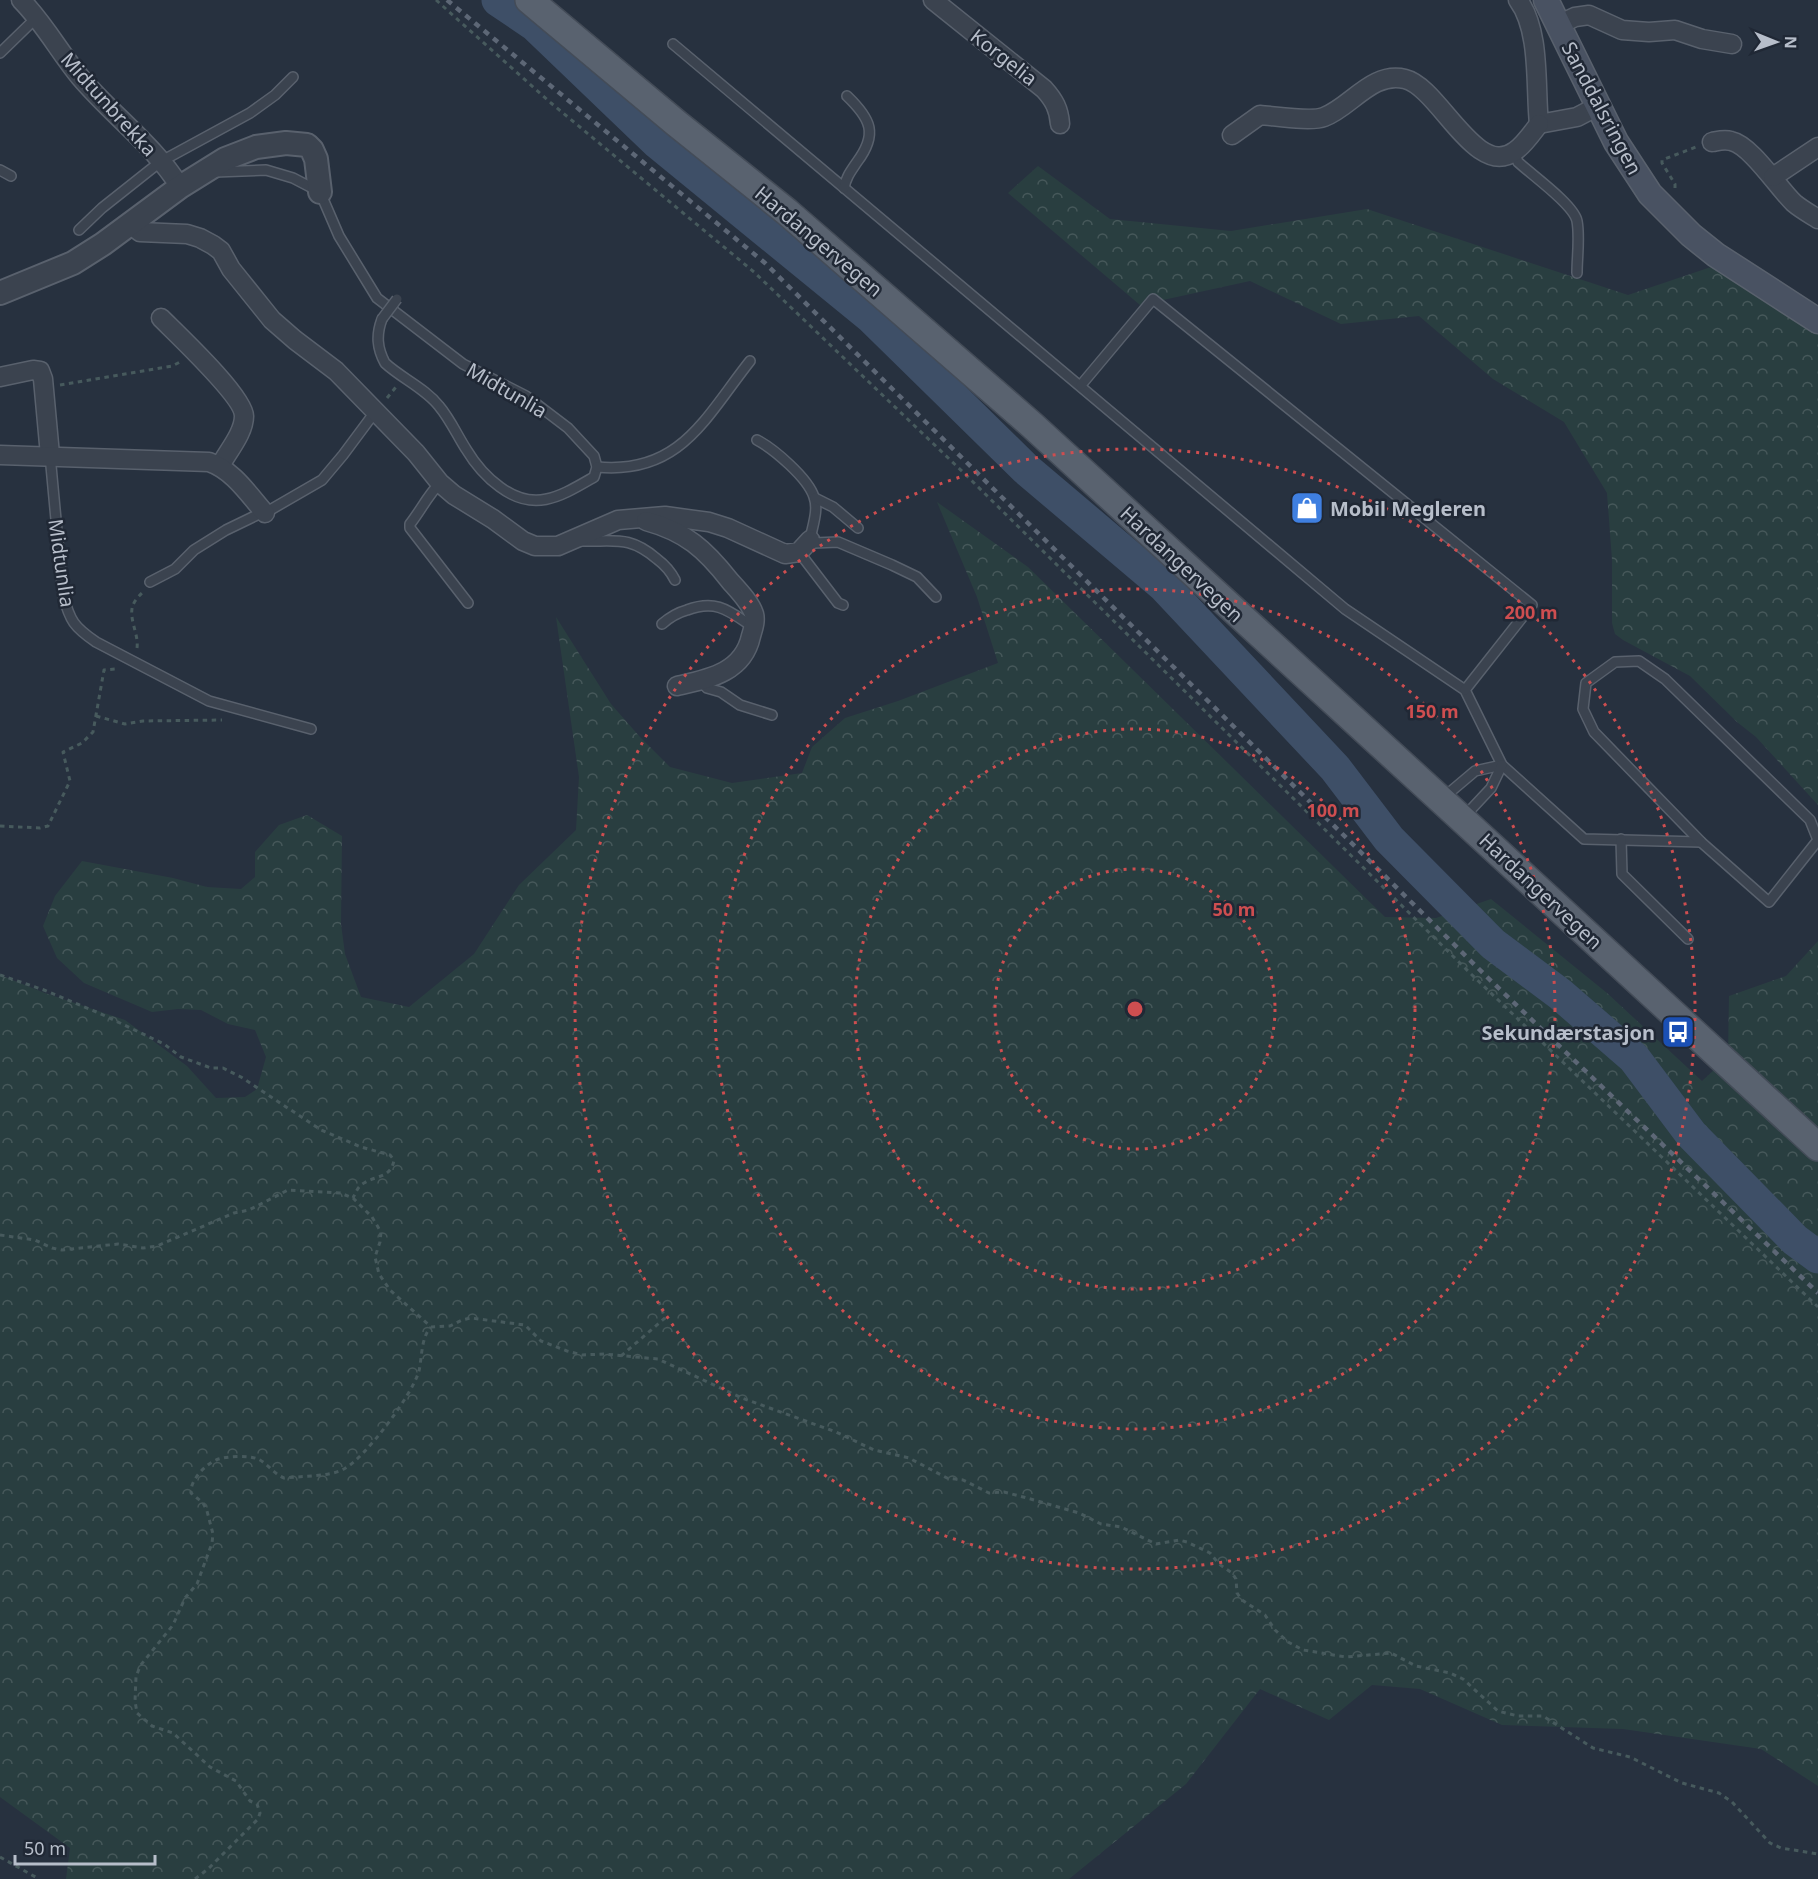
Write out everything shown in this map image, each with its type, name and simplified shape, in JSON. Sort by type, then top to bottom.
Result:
[{"type":"main road","name":"Hardangervegen","points":[[529,0],[858,272],[1033,426],[1818,1147]]},
{"type":"main road","name":"Sanddalsringen","points":[[1546,0],[1616,142],[1650,194],[1671,216],[1716,255],[1818,321]]},
{"type":"street","name":"Midtunbrekka","points":[[21,0],[80,77],[108,108],[151,148],[180,187]]},
{"type":"street","name":"Korgelia","points":[[933,0],[1044,89],[1054,100],[1059,111],[1060,124]]},
{"type":"street","points":[[1518,0],[1530,30],[1537,63],[1536,94],[1539,124]]},
{"type":"street","name":"Sanddalsringen","points":[[1558,25],[1575,17],[1589,15],[1622,30],[1649,32],[1675,30],[1702,39],[1732,44]]},
{"type":"street","points":[[1232,135],[1260,115],[1323,117],[1376,82],[1392,77],[1406,79],[1419,85],[1468,141],[1488,155],[1501,157],[1514,152],[1539,124],[1577,117],[1598,106]]},
{"type":"street","points":[[1712,142],[1733,141],[1773,177],[1795,204],[1818,219]]},
{"type":"street","name":"Midtunlia","points":[[0,294],[73,262],[103,244],[180,187],[235,154],[256,147],[302,143],[312,150],[316,159],[320,192]]},
{"type":"street","points":[[1773,177],[1818,147]]},
{"type":"street","points":[[130,224],[140,232],[187,234],[200,238],[221,251],[231,269],[272,320],[336,371],[416,453],[440,483],[454,495],[494,519],[523,541],[545,548],[558,546],[618,520],[665,516],[709,522],[753,538],[785,554],[804,546]]},
{"type":"street","points":[[161,318],[221,380],[243,407],[242,427],[220,466]]},
{"type":"street","points":[[0,377],[36,369],[44,379],[44,387]]},
{"type":"street","name":"Midtunlia","points":[[44,387],[50,455]]},
{"type":"street","points":[[0,455],[209,462],[220,466],[265,513]]},
{"type":"street","points":[[633,518],[654,523],[695,542],[710,556],[753,612],[755,620],[747,648],[735,666],[724,673],[677,686]]},
{"type":"lane","points":[[0,53],[36,18]]},
{"type":"lane","points":[[673,44],[1345,609],[1465,690],[1502,765],[1584,838],[1701,842],[1769,902],[1818,840],[1810,820],[1665,679],[1639,661],[1616,662],[1586,683],[1582,709],[1594,732],[1701,842]]},
{"type":"lane","name":"Midtunbrekka","points":[[79,230],[102,208],[160,162],[249,113],[275,95],[293,77]]},
{"type":"lane","points":[[844,188],[846,178],[864,152],[870,138],[868,122],[847,96]]},
{"type":"lane","points":[[1514,152],[1518,162],[1567,205],[1575,215],[1578,228],[1577,273]]},
{"type":"lane","points":[[0,170],[11,176]]},
{"type":"lane","name":"Midtunlia","points":[[204,173],[266,170],[293,178],[320,192],[339,236],[377,298],[463,364],[526,396],[568,428],[594,456],[597,467]]},
{"type":"lane","points":[[397,299],[382,319],[378,329],[377,341],[385,363],[439,406],[479,468],[490,479],[515,497],[532,501],[546,500],[564,494],[594,477],[597,467],[644,465],[679,448],[691,437],[750,361]]},
{"type":"lane","points":[[1080,385],[1153,299],[1532,606],[1465,690]]},
{"type":"lane","points":[[150,582],[176,569],[194,550],[226,530],[265,513],[322,480],[375,412]]},
{"type":"lane","points":[[757,440],[800,475],[815,498],[833,507],[858,528]]},
{"type":"lane","name":"Midtunlia","points":[[50,455],[63,596],[71,622],[96,642],[209,701],[311,729]]},
{"type":"lane","points":[[440,483],[430,492],[410,524],[410,528],[468,603]]},
{"type":"lane","points":[[804,546],[815,516],[815,498]]},
{"type":"lane","points":[[573,541],[623,542],[640,545],[669,569],[675,580]]},
{"type":"lane","points":[[804,546],[814,543],[838,542],[916,577],[936,597]]},
{"type":"lane","points":[[804,546],[838,603],[843,605]]},
{"type":"lane","points":[[662,624],[672,615],[701,605],[711,605],[725,609],[753,627]]},
{"type":"lane","points":[[700,681],[700,684],[721,692],[740,705],[772,715]]},
{"type":"lane","points":[[1440,800],[1474,771],[1502,765]]},
{"type":"lane","points":[[1462,819],[1491,788],[1502,765]]},
{"type":"lane","points":[[1621,839],[1622,874],[1688,939]]},
{"type":"path","points":[[436,0],[551,103],[754,272],[967,476],[1470,973],[1818,1307]]},
{"type":"path","points":[[1672,192],[1675,184],[1662,160],[1712,142]]},
{"type":"path","points":[[44,387],[172,366],[180,362],[192,350]]},
{"type":"path","points":[[375,412],[402,378]]},
{"type":"path","points":[[0,826],[40,828],[48,826],[70,781],[63,752],[82,743],[93,732],[96,716],[125,724],[168,720],[222,720],[229,707]]},
{"type":"path","points":[[0,975],[99,1013],[164,1044],[181,1057],[196,1064],[211,1068],[224,1068],[321,1130],[361,1148],[390,1155],[394,1160],[387,1175],[365,1182],[352,1198]]},
{"type":"path","points":[[0,1235],[35,1240],[62,1250],[117,1244],[143,1248],[157,1246],[234,1212],[249,1210],[288,1190],[340,1193],[352,1198],[372,1217],[381,1232],[375,1257],[379,1274],[390,1290],[431,1327],[450,1326],[471,1318],[525,1325],[542,1341],[567,1351],[665,1361],[742,1398],[836,1432],[874,1450],[909,1458],[947,1478],[963,1480],[989,1493],[1004,1492],[1049,1504],[1101,1524],[1121,1527],[1156,1544],[1179,1540],[1187,1542],[1209,1553],[1232,1573],[1236,1579],[1237,1593],[1242,1600],[1264,1615],[1288,1642],[1303,1650],[1346,1658],[1391,1653],[1416,1666],[1450,1673],[1463,1680],[1498,1711],[1518,1716],[1544,1716],[1593,1748],[1630,1757],[1682,1783],[1719,1793],[1732,1802],[1770,1843],[1781,1848],[1818,1854]]},
{"type":"path","points":[[619,1357],[665,1318],[659,1302]]},
{"type":"path","points":[[195,1879],[258,1819],[260,1813],[257,1804],[250,1801],[236,1781],[210,1767],[173,1733],[144,1721],[137,1713],[136,1677],[140,1666],[173,1625],[185,1598],[201,1575],[212,1543],[213,1534],[207,1511],[203,1503],[191,1493],[193,1482],[214,1461],[223,1458],[250,1457],[259,1460],[277,1476],[284,1478],[332,1473],[343,1469],[369,1446],[405,1399],[419,1371],[424,1343],[431,1327]]},
{"type":"path","points":[[0,1857],[39,1879]]},
{"type":"green space","points":[[1038,166],[1110,219],[1231,231],[1367,209],[1628,295],[1714,266],[1818,325],[1818,805],[1756,737],[1737,722],[1690,676],[1615,634],[1612,623],[1612,560],[1607,493],[1564,422],[1493,379],[1419,316],[1341,324],[1250,281],[1140,305],[1008,193]]},
{"type":"green space","points":[[937,502],[1028,567],[1385,917],[1436,918],[1491,899],[1607,993],[1702,1081],[1728,1057],[1729,996],[1786,976],[1818,941],[1818,1786],[1761,1749],[1623,1729],[1502,1725],[1420,1689],[1372,1685],[1329,1720],[1260,1689],[1186,1784],[1069,1879],[66,1879],[70,1848],[0,1797],[0,975],[125,1020],[187,1066],[216,1098],[245,1097],[257,1089],[266,1057],[255,1030],[228,1024],[201,1010],[178,1009],[152,1012],[84,983],[57,958],[43,926],[55,896],[82,861],[173,878],[207,887],[241,889],[255,877],[255,852],[279,825],[307,815],[342,836],[341,924],[345,954],[361,997],[409,1007],[474,954],[519,885],[576,830],[579,777],[556,617],[611,704],[670,767],[732,783],[802,773],[812,747],[845,718],[898,701],[998,663],[977,597]]},
{"type":"waterway","points":[[498,0],[535,25],[658,143],[871,317],[1026,469],[1164,586],[1335,768],[1389,839],[1493,944],[1560,994],[1634,1058],[1691,1134],[1795,1240],[1818,1257]]},
{"type":"railway","points":[[447,0],[765,263],[1487,977],[1818,1293]]},
{"type":"place","name":"Mobil Megleren","points":[[1307,508]]},
{"type":"place","name":"Sekundærstasjon","points":[[1678,1032]]}]
